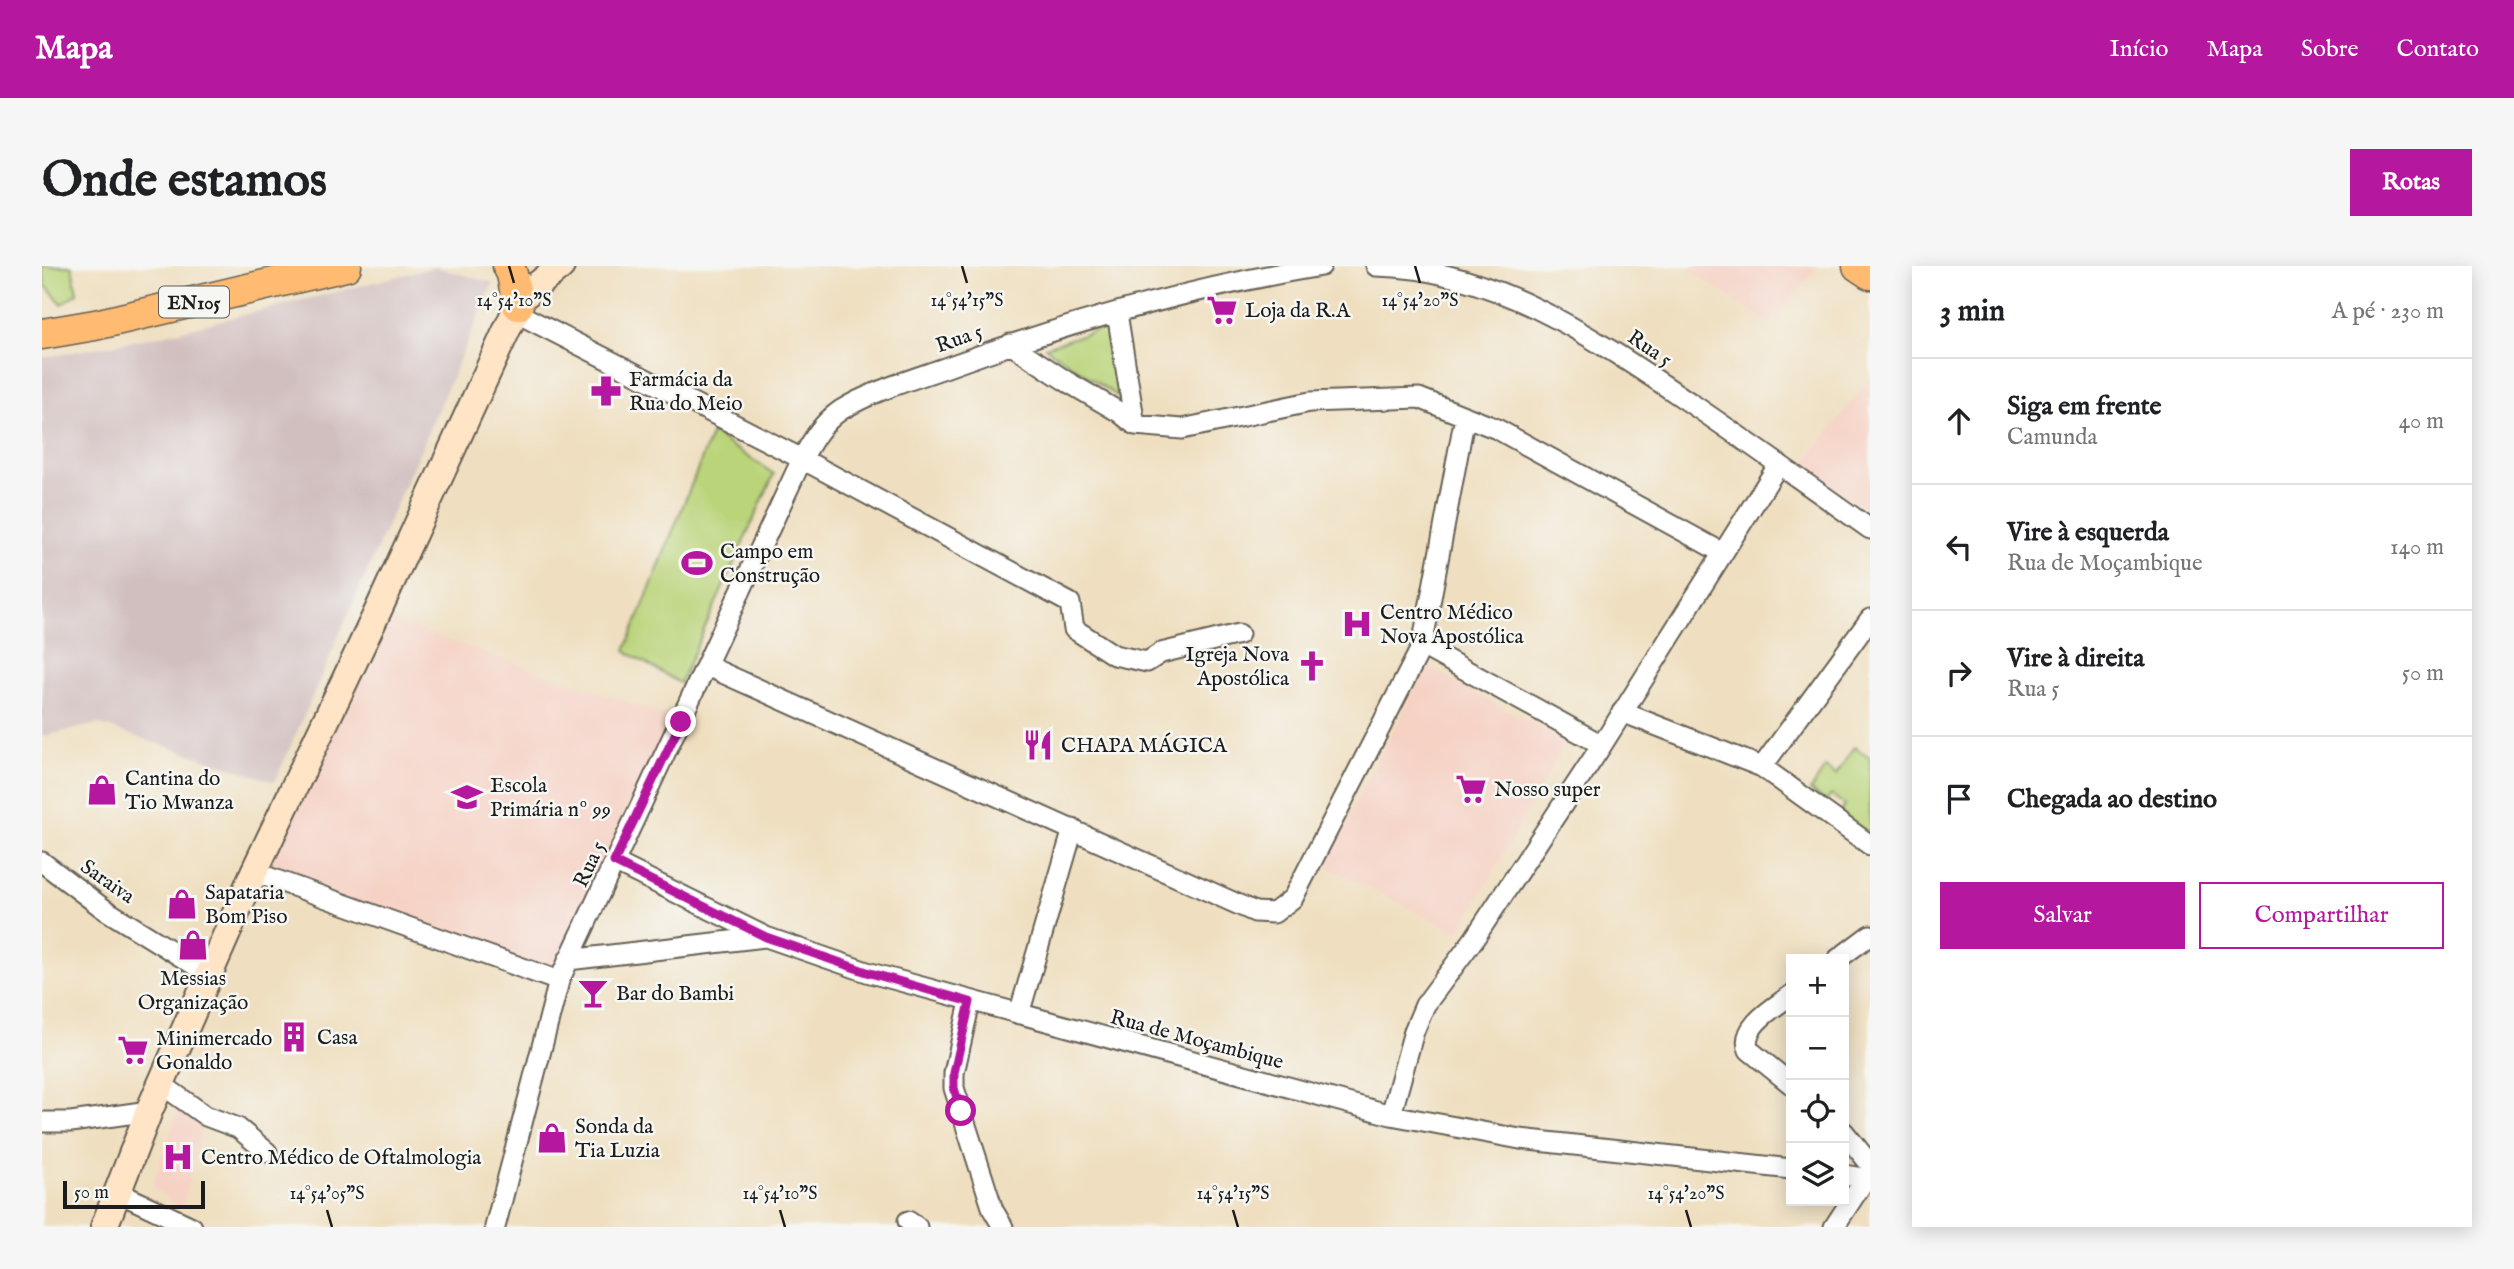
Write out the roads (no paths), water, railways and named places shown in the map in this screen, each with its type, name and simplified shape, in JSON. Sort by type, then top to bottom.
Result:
[{"type":"main road","name":"EN105","points":[[42,334],[346,266]]},
{"type":"main road","points":[[509,266],[518,305]]},
{"type":"main road","points":[[104,1227],[160,1084],[254,872],[376,615],[518,305],[524,266]]},
{"type":"main road","points":[[518,305],[561,266]]},
{"type":"main road","points":[[1858,266],[1870,274]]},
{"type":"street","name":"Rua 5","points":[[495,1227],[559,981],[802,459],[819,428],[840,411],[889,388],[1010,344],[1261,271],[1321,266]]},
{"type":"street","name":"Rua 5","points":[[1376,266],[1392,266],[1465,280],[1519,299],[1606,345],[1870,529]]},
{"type":"street","points":[[518,305],[1070,603],[1074,629],[1114,655],[1147,662],[1161,653],[1239,634]]},
{"type":"street","points":[[1117,313],[1135,425]]},
{"type":"street","points":[[1010,344],[1119,412],[1135,425],[1182,429],[1311,402],[1419,398],[1497,429],[1723,553]]},
{"type":"street","points":[[707,666],[1255,912],[1275,913],[1293,898],[1422,646],[1465,416]]},
{"type":"street","points":[[1391,1115],[1414,1031],[1425,1004],[1474,939],[1602,745],[1779,464]]},
{"type":"street","points":[[1762,767],[1870,619]]},
{"type":"street","points":[[1422,646],[1602,745]]},
{"type":"street","points":[[1622,712],[1762,767],[1870,845]]},
{"type":"street","points":[[1019,1014],[1073,829]]},
{"type":"street","name":"Rua de Moçambique","points":[[614,862],[766,937],[867,972],[1391,1115],[1520,1139],[1786,1168]]},
{"type":"street","points":[[45,865],[104,909],[209,974]]},
{"type":"street","points":[[254,872],[559,981]]},
{"type":"street","points":[[1845,954],[1870,935]]},
{"type":"street","points":[[568,960],[766,937]]},
{"type":"street","points":[[1786,999],[1760,1018],[1748,1035],[1746,1043],[1749,1050],[1786,1080]]},
{"type":"street","points":[[970,1002],[954,1073],[954,1088],[993,1210],[1003,1227]]},
{"type":"street","points":[[160,1084],[206,1116],[237,1128],[267,1152]]},
{"type":"street","points":[[42,1122],[71,1122],[149,1111]]},
{"type":"street","points":[[1849,1140],[1869,1174]]},
{"type":"street","points":[[1849,1175],[1869,1174]]},
{"type":"street","points":[[1834,1227],[1869,1174]]},
{"type":"street","points":[[117,1192],[192,1227]]},
{"type":"place","name":"Loja da R.A","points":[[1222,310]]},
{"type":"place","name":"Farmácia da Rua do Meio","points":[[606,391]]},
{"type":"place","name":"Campo em Construção","points":[[697,563]]},
{"type":"place","name":"Centro Médico Nova Apostólica","points":[[1357,624]]},
{"type":"place","name":"Igreja Nova Apostólica","points":[[1312,666]]},
{"type":"place","name":"CHAPA MÁGICA","points":[[1038,745]]},
{"type":"place","name":"Nosso super","points":[[1471,789]]},
{"type":"place","name":"Cantina do Tio Mwanza","points":[[102,790]]},
{"type":"place","name":"Escola Primária nº 99","points":[[467,797]]},
{"type":"place","name":"Sapataria Bom Piso","points":[[182,904]]},
{"type":"place","name":"Messias Organização","points":[[193,945]]},
{"type":"place","name":"Bar do Bambi","points":[[593,993]]},
{"type":"place","name":"Casa","points":[[294,1037]]},
{"type":"place","name":"Minimercado Gonaldo","points":[[133,1050]]},
{"type":"place","name":"Sonda da Tia Luzia","points":[[552,1138]]},
{"type":"place","name":"Centro Médico de Oftalmologia","points":[[178,1157]]}]
